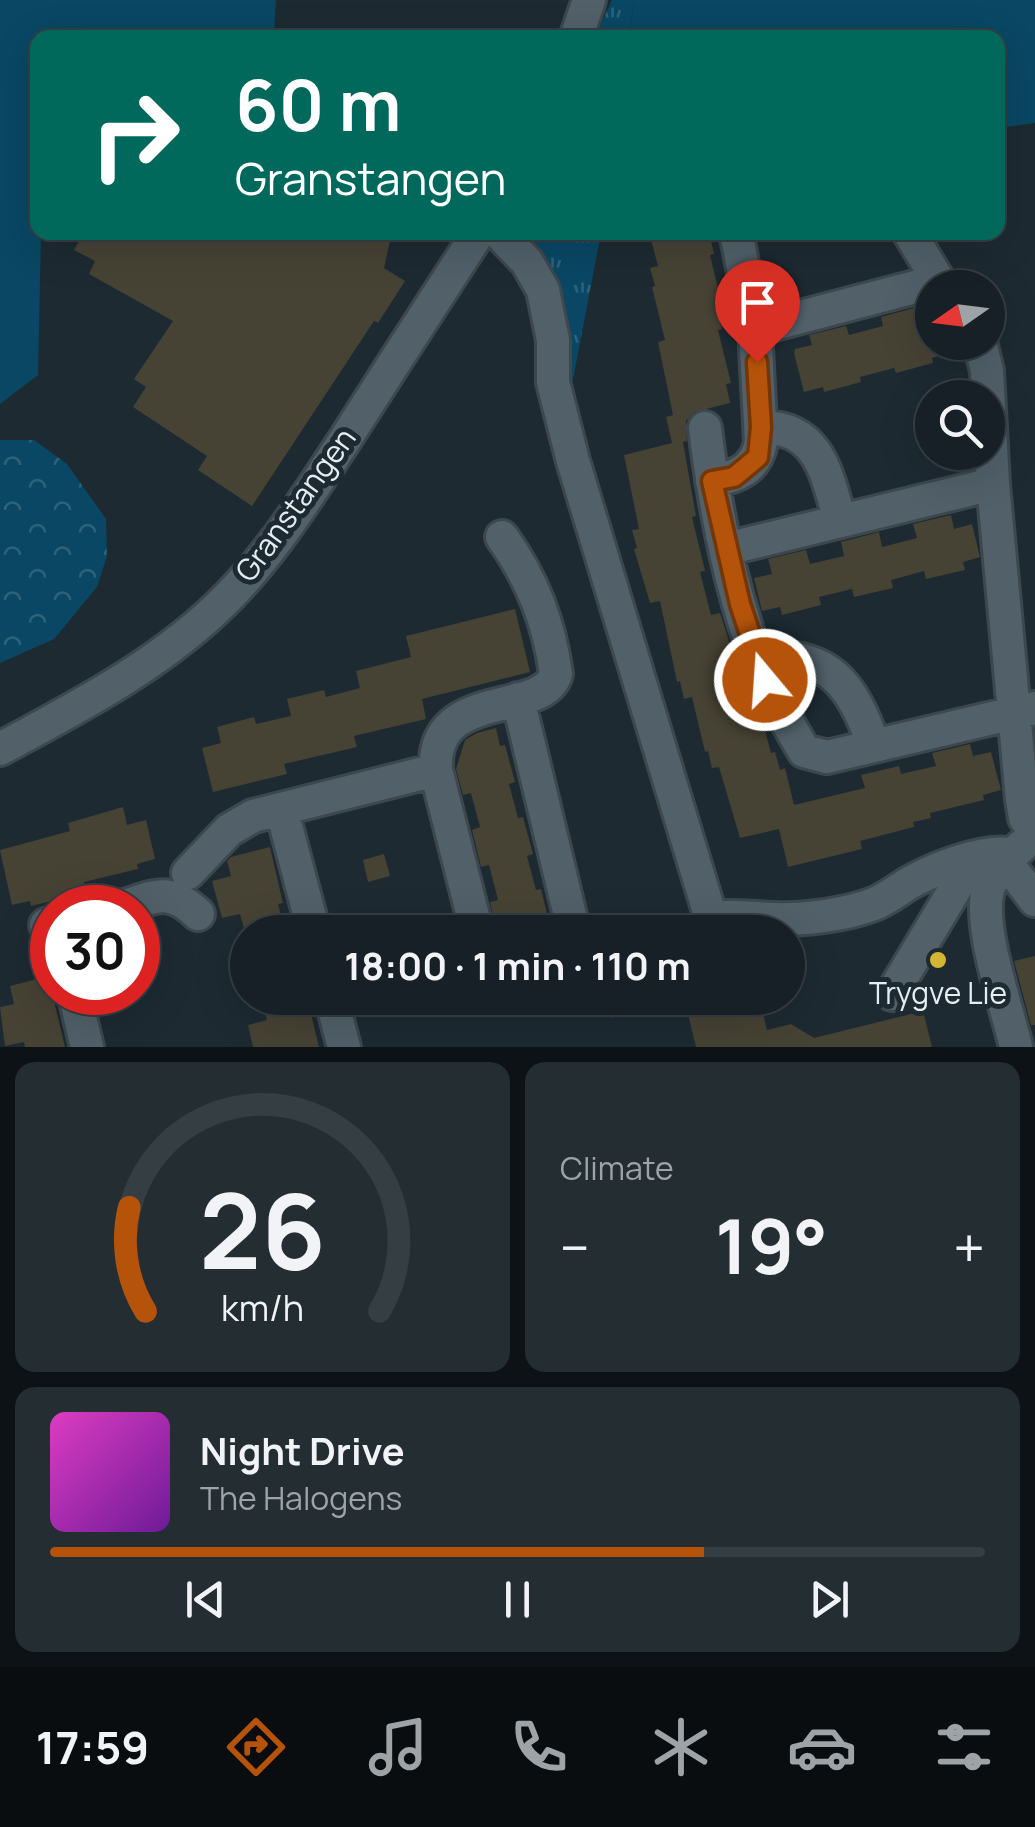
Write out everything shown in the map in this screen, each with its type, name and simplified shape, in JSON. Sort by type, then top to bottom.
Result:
[{"type":"street","points":[[579,30],[590,0]]},
{"type":"street","name":"Granstangen","points":[[0,749],[118,682],[176,643],[220,606],[258,565],[309,494],[474,240]]},
{"type":"street","points":[[506,240],[527,262],[543,290],[550,318],[554,382],[573,461],[711,918],[740,915],[774,919],[842,912],[874,904],[915,880],[1015,849]]},
{"type":"street","points":[[712,481],[734,477],[758,457],[761,427],[754,329],[737,240]]},
{"type":"street","points":[[914,240],[932,270]]},
{"type":"street","points":[[754,329],[915,290]]},
{"type":"street","points":[[984,360],[993,484],[1024,710],[1025,818],[1015,849],[987,892],[988,929],[1016,1047]]},
{"type":"street","points":[[761,427],[778,427],[811,446],[827,475],[840,521]]},
{"type":"street","points":[[705,428],[726,549],[758,658],[765,680],[804,750],[827,757],[1024,710]]},
{"type":"street","points":[[726,549],[993,484]]},
{"type":"street","points":[[473,915],[436,770],[435,752],[442,738],[472,711],[542,692],[553,684],[556,674],[541,606],[520,562],[502,536]]},
{"type":"street","points":[[758,658],[795,656],[816,662],[833,674],[857,703],[874,746]]},
{"type":"street","points":[[518,699],[570,915]]},
{"type":"street","points":[[188,873],[230,830],[253,816],[436,770]]},
{"type":"street","points":[[282,810],[310,915]]},
{"type":"street","points":[[1015,849],[1016,875],[1035,900]]},
{"type":"street","points":[[892,994],[967,870],[1015,849]]},
{"type":"street","points":[[160,895],[182,899],[198,914]]},
{"type":"street","points":[[77,1015],[87,1047]]},
{"type":"street","points":[[336,1015],[344,1047]]},
{"type":"green space","points":[[0,0],[276,0],[274,30],[30,30],[30,240],[41,240],[38,375],[0,404]]},
{"type":"green space","points":[[612,0],[634,0],[630,30],[598,30]]},
{"type":"green space","points":[[634,0],[1035,0],[1035,123],[1005,127],[1005,30],[630,30]]},
{"type":"green space","points":[[528,240],[600,240],[571,390]]},
{"type":"green space","points":[[0,440],[34,440],[67,464],[106,519],[107,556],[97,587],[54,639],[0,663]]},
{"type":"building","points":[[80,240],[390,240],[384,268],[405,281],[378,323],[374,321],[252,506],[198,470],[207,456],[133,407],[146,387],[134,379],[173,321],[89,274],[95,261],[74,250]]},
{"type":"building","points":[[651,240],[711,240],[714,254],[710,255],[723,309],[717,310],[722,329],[718,330],[731,383],[726,384],[730,403],[694,412],[686,421],[687,441],[683,442],[696,516],[692,517],[705,571],[700,572],[711,615],[720,613],[743,684],[762,719],[771,753],[775,752],[780,770],[785,768],[794,805],[865,788],[861,775],[899,766],[901,774],[936,766],[932,753],[970,744],[973,756],[991,752],[1001,790],[983,795],[984,800],[930,813],[931,818],[913,822],[914,827],[860,841],[862,849],[788,867],[779,829],[740,838],[719,767],[712,768],[708,751],[705,752],[692,697],[684,699],[680,681],[677,682],[660,601],[650,603],[634,549],[637,548],[632,530],[639,529],[624,455],[672,443],[666,417],[673,415],[658,342],[665,340],[650,268],[658,266]]},
{"type":"building","points":[[915,308],[915,360],[933,363],[860,377],[861,382],[824,392],[823,387],[804,392],[794,353],[795,349],[812,345],[809,335],[846,326],[849,335],[883,326],[881,317]]},
{"type":"building","points":[[951,515],[954,529],[972,524],[980,557],[963,562],[965,570],[926,579],[924,571],[891,580],[893,588],[854,597],[852,589],[819,597],[821,605],[782,615],[780,607],[762,611],[754,578],[772,574],[768,559],[806,550],[810,564],[844,556],[841,542],[879,532],[882,547],[917,538],[913,524]]},
{"type":"building","points":[[515,609],[530,672],[422,699],[426,719],[354,736],[357,747],[284,764],[287,774],[213,792],[202,748],[221,743],[217,727],[254,717],[256,724],[291,716],[287,699],[324,690],[326,697],[360,688],[356,671],[411,657],[406,636]]},
{"type":"building","points":[[496,728],[500,746],[505,745],[515,782],[509,784],[518,818],[523,817],[533,854],[527,856],[547,915],[493,915],[490,902],[498,900],[489,865],[481,867],[472,830],[480,827],[471,793],[463,795],[456,769],[465,740]]},
{"type":"building","points":[[123,807],[127,825],[146,820],[155,859],[137,864],[138,869],[84,882],[85,885],[30,885],[30,901],[12,905],[0,850],[70,831],[68,823]]},
{"type":"building","points":[[270,847],[283,903],[278,904],[281,915],[240,914],[222,918],[212,881],[231,876],[227,861]]},
{"type":"building","points":[[384,854],[390,876],[368,882],[363,860]]},
{"type":"building","points":[[1035,956],[1035,1025],[1031,1025],[1014,961]]},
{"type":"building","points":[[30,981],[30,1015],[57,1015],[65,1047],[25,1047],[24,1042],[5,1046],[0,1007],[14,1004],[10,986]]},
{"type":"building","points":[[923,1011],[932,1047],[696,1047],[688,1015],[763,1015],[767,1030],[791,1024],[814,1038]]},
{"type":"building","points":[[266,1015],[311,1015],[319,1047],[253,1047],[248,1025],[267,1020]]},
{"type":"place","name":"Trygve Lie","points":[[938,960]]},
{"type":"route","points":[[757,362],[762,442],[758,457],[734,477],[712,481],[740,604],[765,680]]}]
